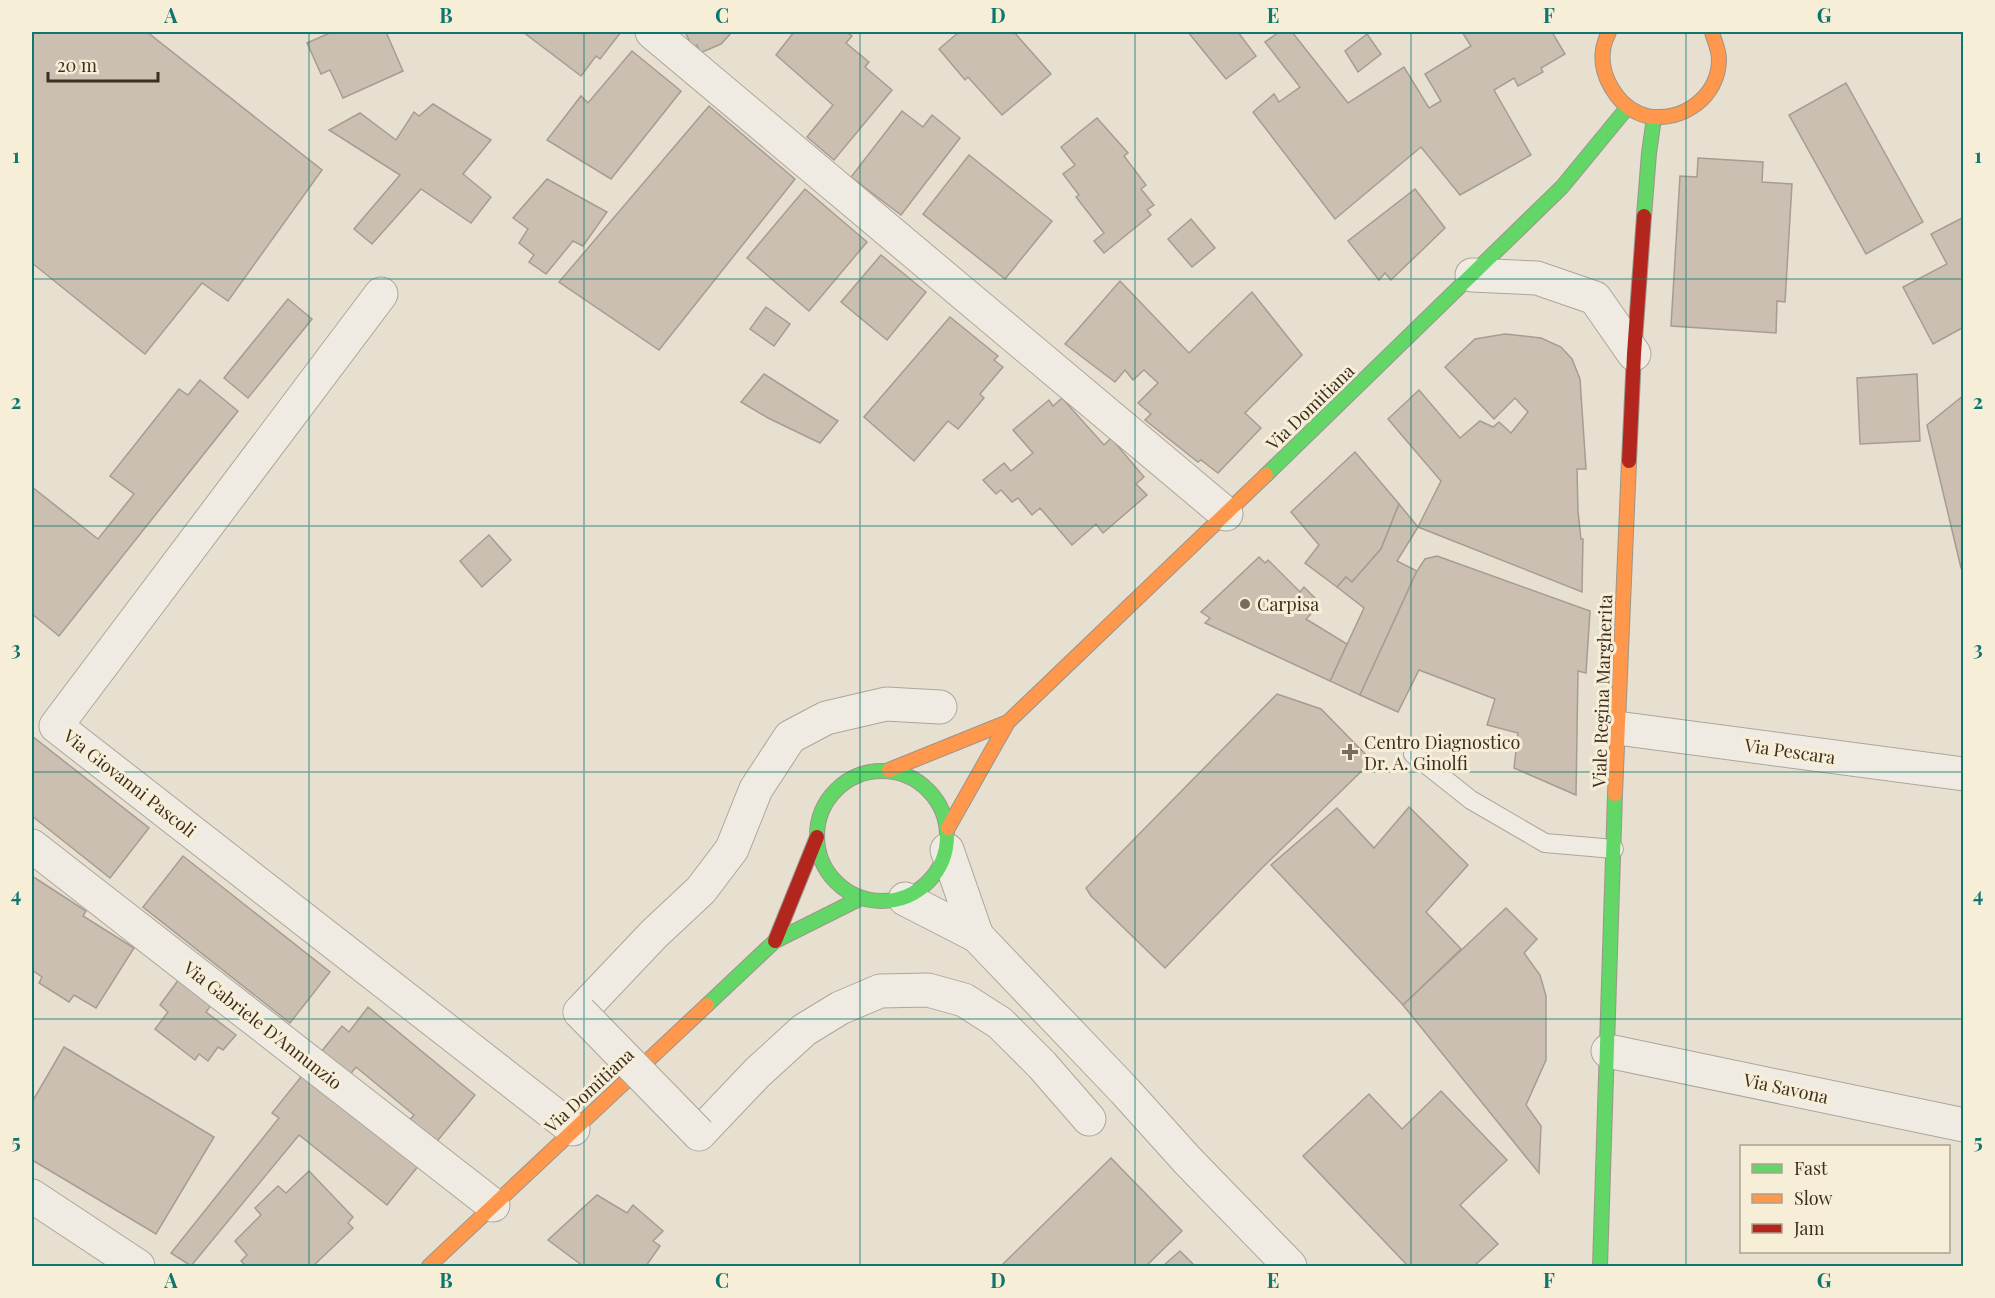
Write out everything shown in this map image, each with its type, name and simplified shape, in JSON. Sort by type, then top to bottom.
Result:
[{"type":"main road","points":[[1609,32],[1601,58],[1604,78],[1613,94],[1627,108],[1654,118],[1671,117],[1687,112],[1701,102],[1712,89],[1718,73],[1719,57],[1712,32]]},
{"type":"main road","name":"Via Domitiana","points":[[947,839],[1008,722],[1226,514],[1562,187],[1627,108]]},
{"type":"main road","name":"Viale Regina Margherita","points":[[1600,1266],[1617,728],[1634,354],[1649,153],[1654,118]]},
{"type":"main road","name":"Via Domitiana","points":[[889,770],[1008,722]]},
{"type":"main road","points":[[889,770],[910,776],[928,788],[941,806],[947,839],[939,871],[924,888],[905,898],[882,902],[861,898],[843,889],[829,875],[820,856],[817,837],[820,815],[830,795],[846,781],[867,772],[889,770]]},
{"type":"main road","name":"Via Domitiana","points":[[776,941],[817,837]]},
{"type":"main road","name":"Via Domitiana","points":[[429,1266],[776,941],[861,898]]},
{"type":"street","points":[[652,32],[1226,514]]},
{"type":"street","points":[[1472,275],[1537,278],[1595,298],[1634,354]]},
{"type":"street","name":"Via Giovanni Pascoli","points":[[381,294],[56,726],[573,1129]]},
{"type":"street","points":[[940,707],[886,704],[826,718],[790,737],[756,789],[732,849],[701,890],[580,1012],[699,1134],[757,1073],[804,1030],[840,1008],[880,991],[928,990],[964,1000],[999,1023],[1042,1065],[1089,1119]]},
{"type":"street","name":"Via Pescara","points":[[1617,728],[1964,774]]},
{"type":"street","points":[[947,839],[977,936]]},
{"type":"street","name":"Via Gabriele D'Annunzio","points":[[32,846],[493,1205]]},
{"type":"street","points":[[905,898],[977,936],[1290,1266]]},
{"type":"street","name":"Via Savona","points":[[1608,1051],[1964,1125]]},
{"type":"street","points":[[32,1196],[138,1266]]},
{"type":"lane","points":[[1413,754],[1471,800],[1545,843],[1614,849]]},
{"type":"building","points":[[32,32],[147,32],[322,170],[228,301],[202,283],[145,354],[32,263]]},
{"type":"building","points":[[332,32],[386,32],[403,71],[343,98],[330,70],[321,74],[307,43]]},
{"type":"building","points":[[523,32],[621,32],[600,59],[596,56],[581,76]]},
{"type":"building","points":[[685,32],[732,32],[721,44],[700,53],[697,45],[693,48]]},
{"type":"building","points":[[794,32],[846,32],[852,36],[846,43],[869,62],[865,67],[892,90],[834,160],[807,137],[833,105],[776,55]]},
{"type":"building","points":[[959,32],[1014,32],[1051,74],[1002,115],[968,77],[965,80],[939,49]]},
{"type":"building","points":[[1188,32],[1238,32],[1256,56],[1226,79]]},
{"type":"building","points":[[1279,32],[1292,32],[1348,103],[1404,67],[1429,108],[1441,101],[1425,74],[1471,46],[1462,32],[1552,32],[1565,54],[1541,68],[1543,72],[1518,86],[1514,78],[1494,90],[1531,155],[1460,195],[1421,147],[1335,219],[1253,112],[1274,94],[1279,102],[1300,87],[1265,42]]},
{"type":"building","points":[[1367,34],[1381,54],[1358,72],[1345,51]]},
{"type":"building","points":[[632,51],[681,91],[611,179],[547,140],[581,96],[588,103]]},
{"type":"building","points":[[1846,83],[1923,222],[1866,254],[1789,115]]},
{"type":"building","points":[[433,104],[491,140],[463,174],[491,197],[471,223],[421,189],[372,244],[354,229],[400,175],[329,130],[360,113],[396,140],[414,112],[419,116]]},
{"type":"building","points":[[709,106],[795,179],[659,350],[559,282]]},
{"type":"building","points":[[902,111],[923,127],[932,115],[960,138],[901,215],[851,177]]},
{"type":"building","points":[[1097,118],[1128,153],[1124,156],[1146,185],[1141,189],[1154,205],[1147,210],[1151,215],[1104,253],[1094,241],[1104,233],[1076,197],[1079,195],[1063,174],[1075,165],[1061,147]]},
{"type":"building","points":[[969,155],[1052,221],[1005,279],[923,214]]},
{"type":"building","points":[[1698,158],[1763,162],[1762,182],[1792,184],[1785,302],[1777,301],[1776,333],[1671,326],[1680,176],[1697,177]]},
{"type":"building","points":[[547,179],[607,212],[583,246],[573,241],[546,274],[529,262],[534,255],[519,243],[528,229],[513,218]]},
{"type":"building","points":[[805,189],[867,242],[809,311],[747,258]]},
{"type":"building","points":[[1415,189],[1445,228],[1391,280],[1385,273],[1379,280],[1348,241]]},
{"type":"building","points":[[1964,217],[1964,327],[1933,344],[1903,287],[1947,264],[1931,234]]},
{"type":"building","points":[[1191,219],[1215,248],[1192,267],[1168,239]]},
{"type":"building","points":[[881,255],[926,292],[887,340],[841,302]]},
{"type":"building","points":[[1120,281],[1189,353],[1252,292],[1302,355],[1245,413],[1261,428],[1218,473],[1201,460],[1198,462],[1145,420],[1151,414],[1138,403],[1158,383],[1144,370],[1133,380],[1125,370],[1115,382],[1065,344]]},
{"type":"building","points":[[288,299],[312,319],[248,398],[224,378]]},
{"type":"building","points":[[766,307],[790,324],[774,346],[750,329]]},
{"type":"building","points":[[950,317],[998,356],[994,360],[1003,367],[980,394],[984,398],[958,429],[948,421],[914,461],[864,417]]},
{"type":"building","points":[[1505,334],[1541,338],[1561,347],[1572,359],[1580,379],[1586,469],[1577,469],[1578,511],[1581,539],[1583,539],[1582,592],[1418,527],[1441,481],[1388,419],[1419,390],[1460,438],[1480,421],[1493,427],[1499,422],[1511,433],[1528,412],[1515,398],[1494,419],[1445,367],[1475,339]]},
{"type":"building","points":[[764,374],[838,421],[820,443],[741,402]]},
{"type":"building","points":[[1917,374],[1920,441],[1860,444],[1857,378]]},
{"type":"building","points":[[200,380],[238,411],[59,636],[32,614],[32,487],[98,539],[134,494],[110,476],[179,389],[188,395]]},
{"type":"building","points":[[1964,395],[1964,568],[1961,568],[1927,425]]},
{"type":"building","points":[[1062,398],[1104,445],[1111,438],[1144,477],[1136,484],[1147,495],[1103,533],[1096,524],[1072,545],[1040,508],[1032,515],[1018,498],[1012,502],[1001,490],[996,494],[983,480],[1004,463],[1011,471],[1033,453],[1013,430],[1049,400],[1053,406]]},
{"type":"building","points":[[1355,452],[1399,504],[1381,549],[1352,582],[1346,577],[1337,587],[1305,563],[1319,545],[1291,512]]},
{"type":"building","points":[[1399,504],[1418,527],[1397,561],[1417,571],[1360,695],[1330,681],[1364,608],[1337,587],[1346,577],[1352,582],[1381,549]]},
{"type":"building","points":[[489,535],[511,560],[482,587],[460,561]]},
{"type":"building","points":[[1437,556],[1590,611],[1586,673],[1578,671],[1576,795],[1514,768],[1518,733],[1487,725],[1495,699],[1419,670],[1398,712],[1360,695],[1417,571],[1425,559]]},
{"type":"building","points":[[1259,557],[1265,563],[1268,560],[1300,592],[1304,587],[1317,600],[1312,605],[1315,610],[1306,619],[1347,644],[1330,681],[1205,623],[1210,618],[1201,612]]},
{"type":"building","points":[[1277,694],[1321,709],[1372,761],[1262,868],[1165,968],[1091,896],[1086,888]]},
{"type":"building","points":[[32,736],[149,828],[110,878],[32,816]]},
{"type":"building","points":[[1409,807],[1468,865],[1426,912],[1461,949],[1403,1005],[1271,865],[1337,808],[1374,848]]},
{"type":"building","points":[[183,856],[330,972],[290,1023],[143,907]]},
{"type":"building","points":[[32,876],[86,911],[83,916],[134,948],[96,1008],[74,995],[69,1002],[39,983],[42,977],[32,970]]},
{"type":"building","points":[[1506,908],[1537,939],[1524,953],[1540,975],[1546,996],[1546,1060],[1526,1105],[1541,1126],[1539,1173],[1403,1005]]},
{"type":"building","points":[[179,979],[212,1004],[206,1012],[236,1035],[223,1050],[218,1047],[208,1061],[199,1054],[195,1060],[155,1029],[168,1012],[160,1005]]},
{"type":"building","points":[[368,1007],[475,1095],[434,1145],[407,1123],[414,1115],[356,1067],[349,1076],[321,1052],[342,1026],[349,1032]]},
{"type":"building","points":[[64,1047],[214,1137],[156,1234],[32,1160],[32,1102]]},
{"type":"building","points":[[305,1072],[419,1165],[387,1205],[299,1135],[191,1266],[171,1253],[279,1118],[272,1113]]},
{"type":"building","points":[[1441,1091],[1507,1160],[1460,1205],[1498,1244],[1474,1266],[1408,1266],[1303,1156],[1369,1094],[1402,1129]]},
{"type":"building","points":[[1111,1158],[1182,1231],[1146,1266],[1001,1266]]},
{"type":"building","points":[[309,1171],[353,1217],[348,1223],[353,1228],[313,1266],[246,1266],[241,1261],[247,1255],[235,1241],[261,1215],[255,1208],[278,1186],[286,1193]]},
{"type":"building","points":[[597,1195],[627,1213],[633,1205],[663,1231],[653,1241],[660,1246],[646,1266],[583,1266],[548,1240]]},
{"type":"building","points":[[1180,1251],[1195,1266],[1163,1266]]},
{"type":"traffic: fast","points":[[1266,475],[1562,187],[1627,108]]},
{"type":"traffic: fast","points":[[1644,216],[1654,118]]},
{"type":"traffic: fast","points":[[882,771],[907,776],[928,790],[942,811],[947,836],[942,861],[928,882],[907,896],[882,901],[857,896],[836,882],[822,861],[817,836],[822,811],[836,790],[857,776],[882,771]]},
{"type":"traffic: fast","points":[[1600,1266],[1615,794]]},
{"type":"traffic: fast","points":[[707,1005],[775,941],[861,898]]},
{"type":"traffic: slow","points":[[1609,32],[1602,57],[1605,73],[1612,88],[1617,96],[1634,111],[1647,116],[1660,117],[1686,111],[1706,95],[1713,84],[1719,59],[1712,32]]},
{"type":"traffic: slow","points":[[1615,794],[1629,461]]},
{"type":"traffic: slow","points":[[948,828],[1008,722],[1266,475]]},
{"type":"traffic: slow","points":[[889,770],[1008,722]]},
{"type":"traffic: slow","points":[[429,1266],[707,1005]]},
{"type":"traffic: jam","points":[[1629,461],[1644,216]]},
{"type":"traffic: jam","points":[[775,941],[817,837]]},
{"type":"place","name":"Carpisa","points":[[1245,604]]},
{"type":"place","name":"Centro Diagnostico Dr. A. Ginolfi","points":[[1350,752]]}]
